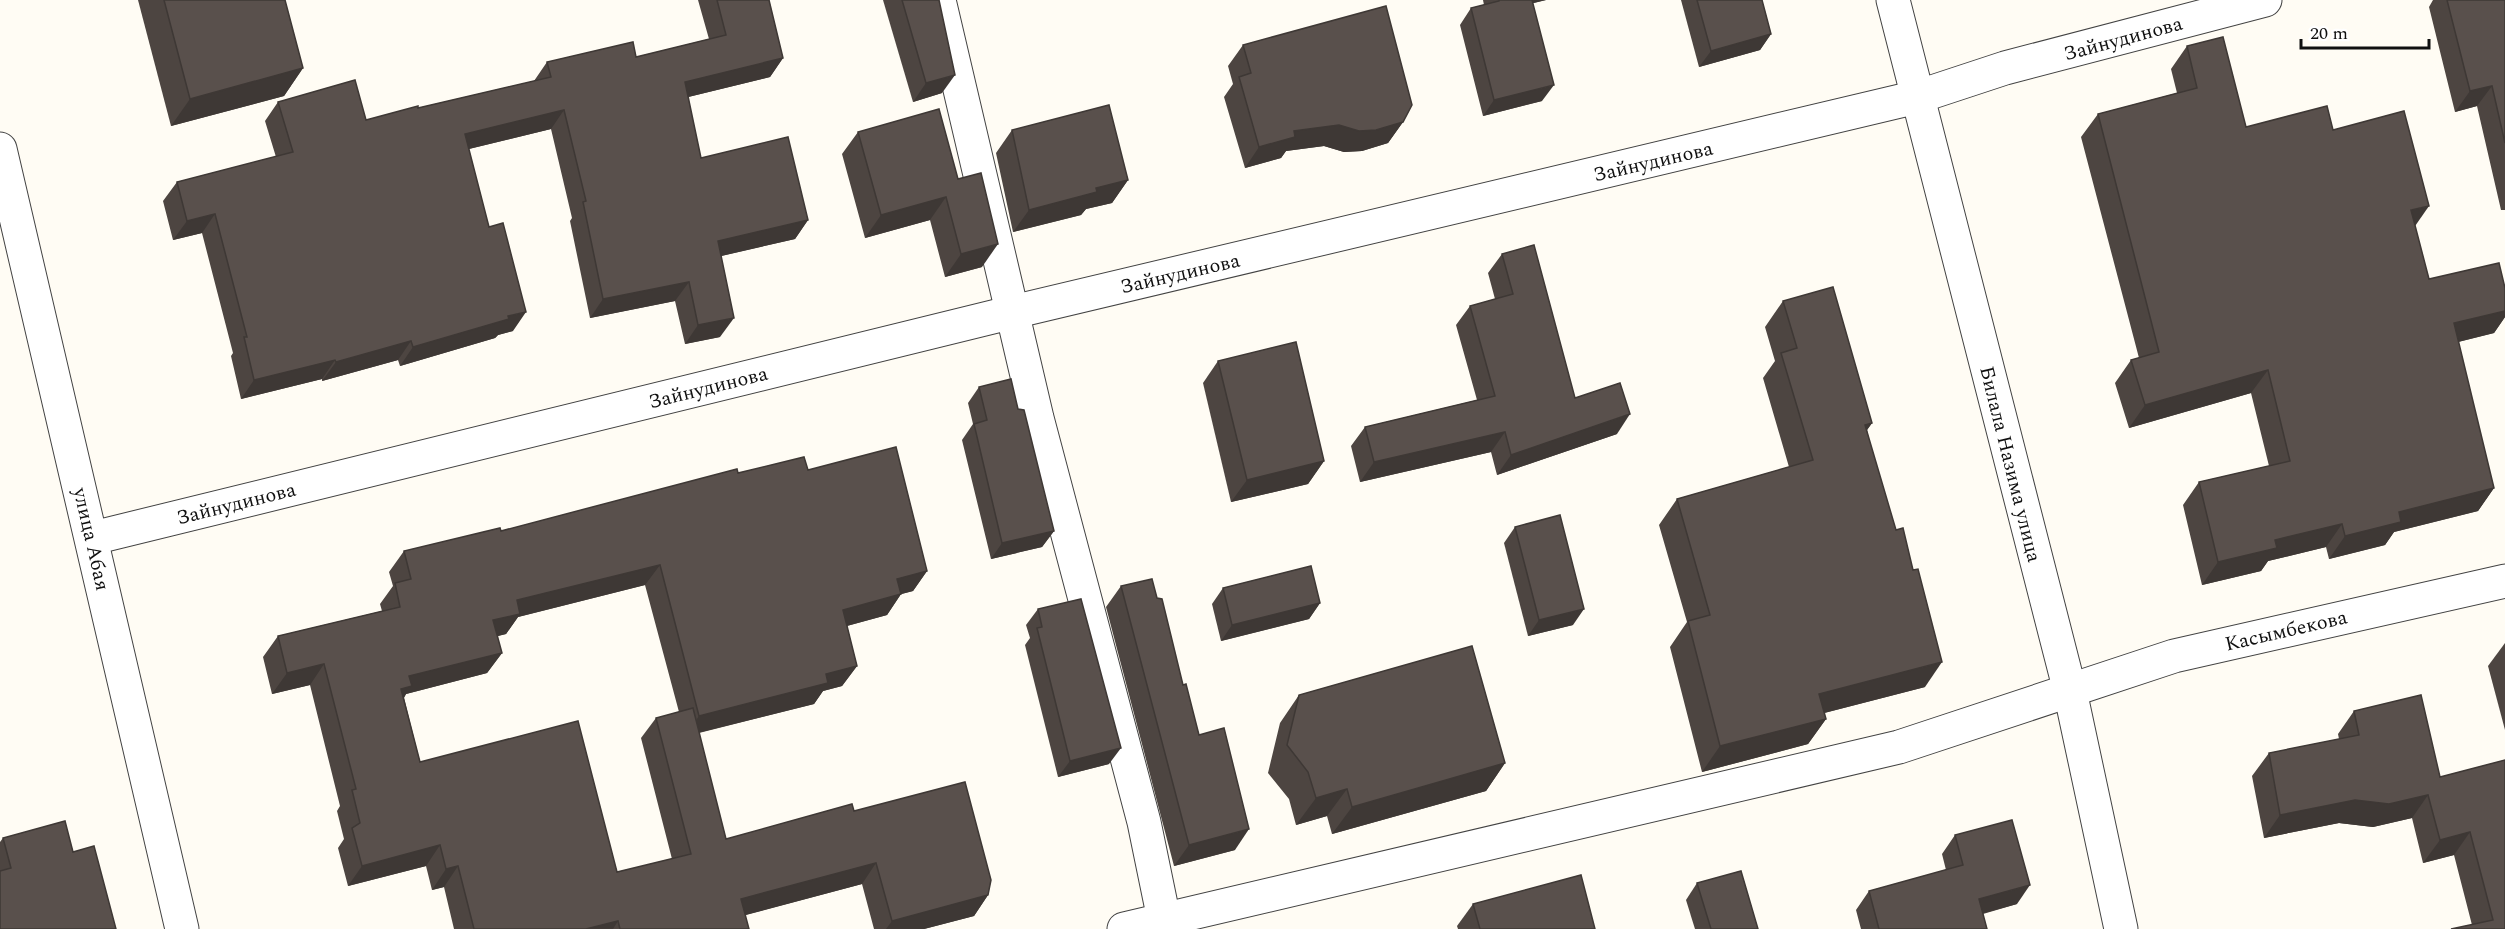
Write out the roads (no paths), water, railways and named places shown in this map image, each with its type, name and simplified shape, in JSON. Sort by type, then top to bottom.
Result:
[{"type":"street","points":[[939,0],[1037,418],[1144,822],[1165,924]]},
{"type":"street","name":"Билала Назима улица","points":[[1893,0],[2070,691],[2121,929]]},
{"type":"street","name":"Зайнудинова","points":[[93,538],[1013,312],[1917,97],[2005,68],[2265,0]]},
{"type":"street","name":"улица Абая","points":[[0,149],[93,538],[182,929]]},
{"type":"street","name":"Касымбекова","points":[[1124,929],[1165,924],[1899,747],[2174,656],[2505,581]]}]
